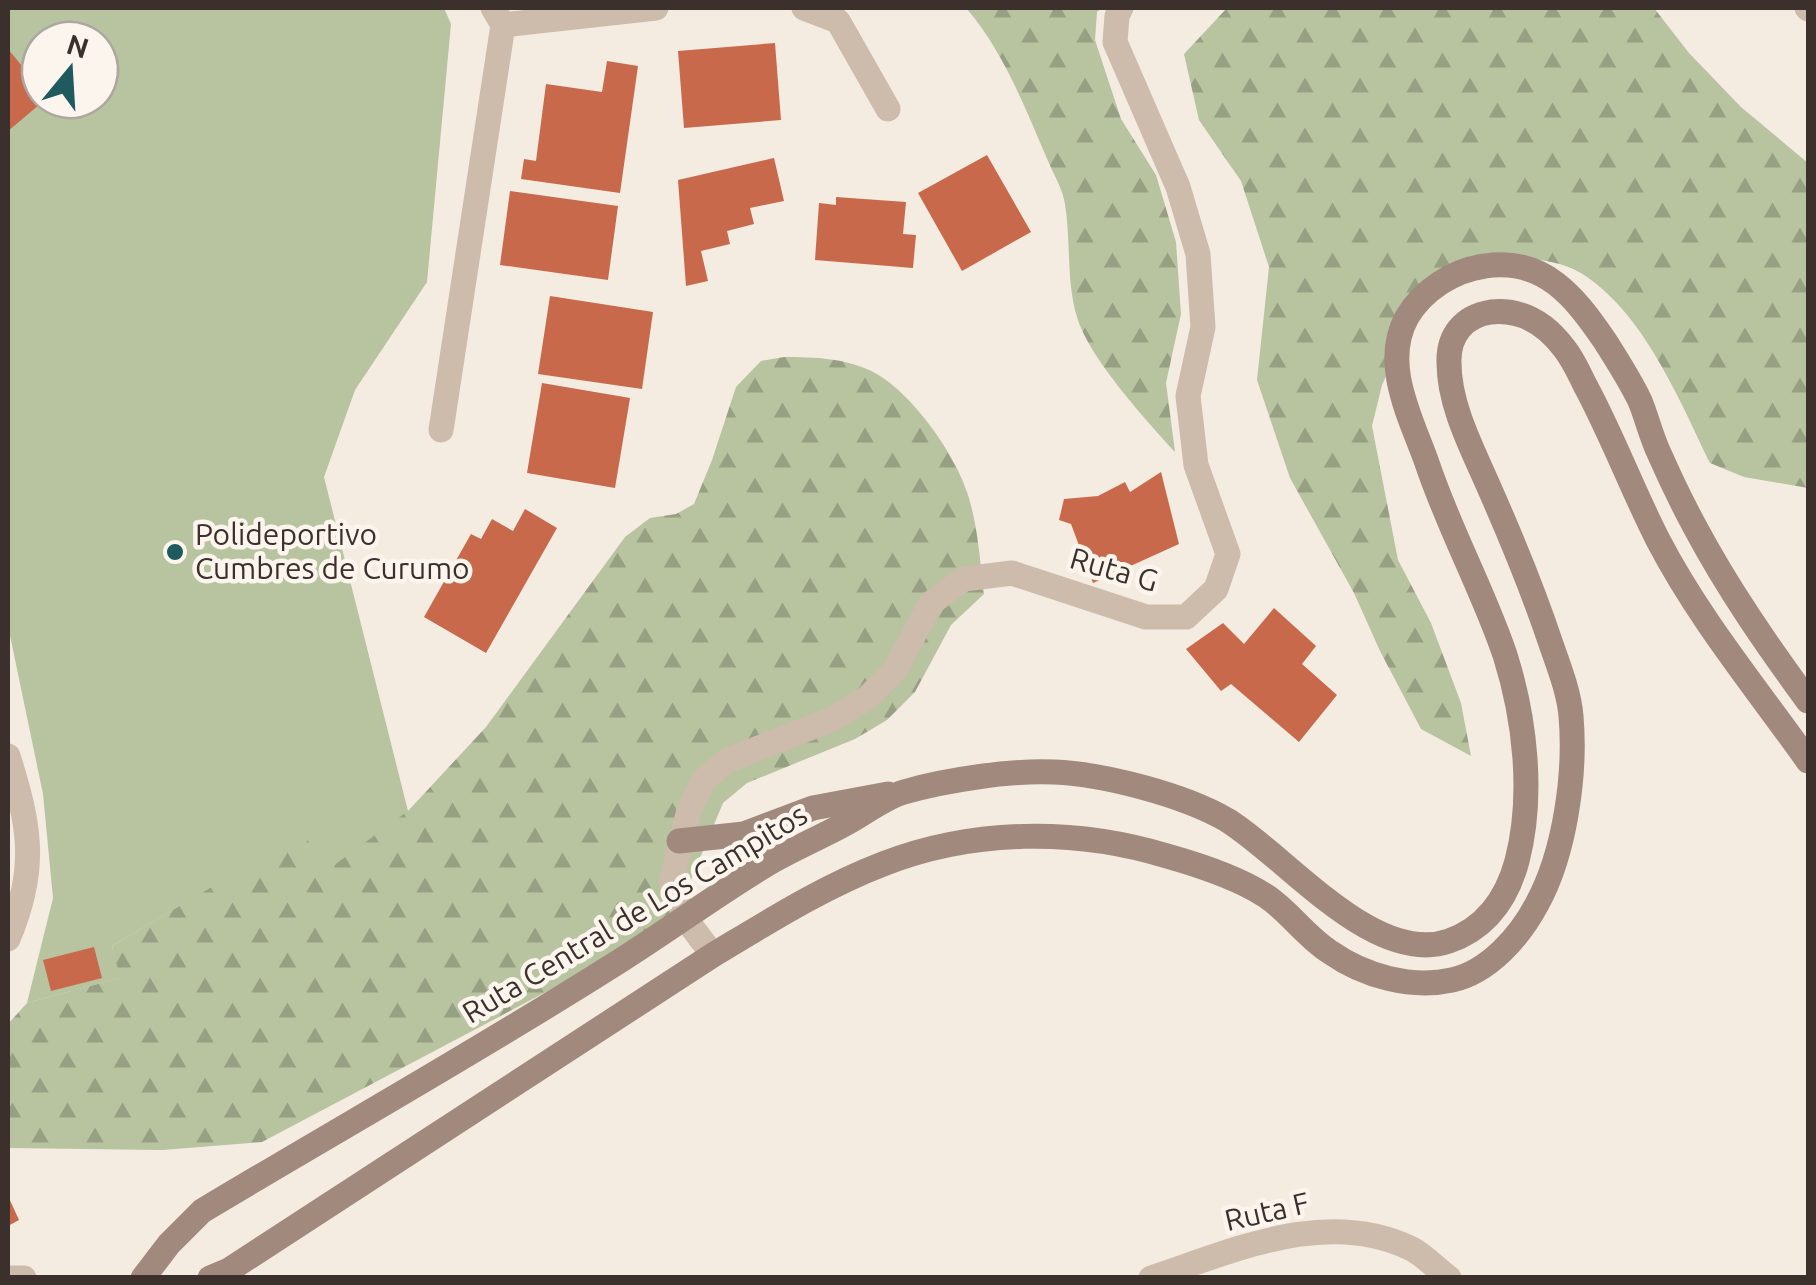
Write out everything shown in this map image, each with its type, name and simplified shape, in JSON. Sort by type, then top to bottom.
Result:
[{"type":"main road","name":"Ruta Central de Los Campitos","points":[[143,1278],[202,1210],[492,1040],[775,859],[898,793],[1006,774],[1053,772],[1091,776],[1181,800],[1226,820],[1389,940],[1432,946],[1478,927],[1507,890],[1522,837],[1525,760],[1521,728],[1505,657],[1436,494],[1407,414],[1396,360],[1398,336],[1425,293],[1476,267],[1505,264],[1531,268],[1557,282],[1577,300],[1623,369],[1658,451],[1712,557],[1808,702]]},
{"type":"main road","points":[[210,1278],[229,1270],[713,954],[794,907],[880,865],[946,846],[1048,836],[1078,837],[1147,850],[1221,874],[1267,896],[1330,952],[1373,974],[1404,982],[1456,980],[1490,960],[1529,920],[1556,858],[1569,791],[1571,716],[1542,616],[1461,421],[1448,366],[1451,343],[1462,324],[1478,315],[1516,312],[1536,320],[1567,351],[1602,416],[1657,538],[1684,584],[1808,761]]},
{"type":"main road","points":[[679,841],[744,834],[814,808],[898,793]]},
{"type":"street","points":[[441,430],[498,16],[656,8]]},
{"type":"street","points":[[804,8],[838,21],[888,109]]},
{"type":"street","name":"Ruta G","points":[[686,918],[671,882],[679,841],[703,781],[726,761],[834,718],[868,698],[895,670],[931,603],[964,579],[1012,573],[1146,618],[1186,617],[1216,588],[1228,554],[1196,465],[1188,396],[1203,327],[1198,254],[1178,187],[1115,42],[1117,16],[1122,8]]},
{"type":"street","points":[[8,756],[30,845],[24,892],[8,939]]},
{"type":"street","points":[[686,918],[713,954]]},
{"type":"street","name":"Ruta F","points":[[1150,1278],[1292,1233],[1334,1231],[1370,1236],[1413,1250],[1449,1278]]},
{"type":"street","points":[[9,1278],[24,1278]]},
{"type":"green space","name":"Polideportivo Cumbres de Curumo","points":[[8,8],[444,8],[451,24],[427,282],[355,390],[324,477],[408,811],[333,866],[301,834],[112,946],[120,978],[27,1003],[53,898],[43,794],[8,626]]},
{"type":"green space","points":[[966,8],[1102,8],[1097,12],[1095,40],[1121,119],[1156,175],[1176,242],[1181,314],[1166,383],[1175,452],[1120,388],[1083,333],[1071,289],[1062,193],[1002,61]]},
{"type":"green space","points":[[1227,8],[1654,8],[1689,53],[1741,107],[1808,163],[1808,488],[1744,477],[1710,463],[1672,384],[1640,332],[1601,288],[1571,268],[1503,254],[1431,295],[1403,339],[1382,385],[1372,426],[1398,560],[1431,623],[1461,703],[1471,756],[1421,729],[1354,593],[1290,478],[1257,380],[1269,267],[1241,181],[1199,120],[1184,54]]},
{"type":"green space","points":[[784,357],[831,359],[864,368],[889,382],[918,410],[954,462],[968,495],[984,594],[951,625],[915,692],[887,720],[855,739],[747,783],[723,803],[690,882],[682,931],[601,963],[262,1142],[163,1150],[8,1148],[8,1024],[27,1003],[119,978],[112,946],[301,833],[408,811],[486,727],[625,537],[650,518],[676,514],[694,504],[736,387],[761,361]]},
{"type":"building","points":[[775,43],[781,120],[684,128],[678,51]]},
{"type":"building","points":[[8,49],[20,64],[21,120],[8,131]]},
{"type":"building","points":[[607,61],[638,66],[620,193],[521,179],[524,159],[536,161],[546,84],[602,92]]},
{"type":"building","points":[[987,155],[1031,232],[962,271],[918,193]]},
{"type":"building","points":[[774,158],[784,201],[750,208],[754,224],[727,231],[730,244],[701,251],[708,281],[686,286],[678,180]]},
{"type":"building","points":[[510,191],[618,206],[608,280],[500,265]]},
{"type":"building","points":[[836,197],[906,202],[903,234],[916,235],[913,268],[815,260],[819,203],[836,205]]},
{"type":"building","points":[[550,296],[653,312],[642,389],[538,374]]},
{"type":"building","points":[[542,383],[630,398],[615,488],[527,473]]},
{"type":"building","points":[[1161,472],[1179,544],[1093,583],[1071,524],[1059,520],[1064,499],[1098,496],[1125,482],[1130,492]]},
{"type":"building","points":[[525,509],[557,528],[486,653],[424,617],[471,534],[481,539],[492,519],[513,531]]},
{"type":"building","points":[[1274,608],[1316,646],[1302,664],[1337,695],[1299,742],[1231,684],[1221,691],[1186,649],[1223,623],[1244,644]]},
{"type":"building","points":[[94,947],[102,978],[51,991],[43,960]]},
{"type":"building","points":[[8,1196],[19,1220],[8,1226]]},
{"type":"place","name":"Polideportivo Cumbres de Curumo","points":[[175,552]]}]
